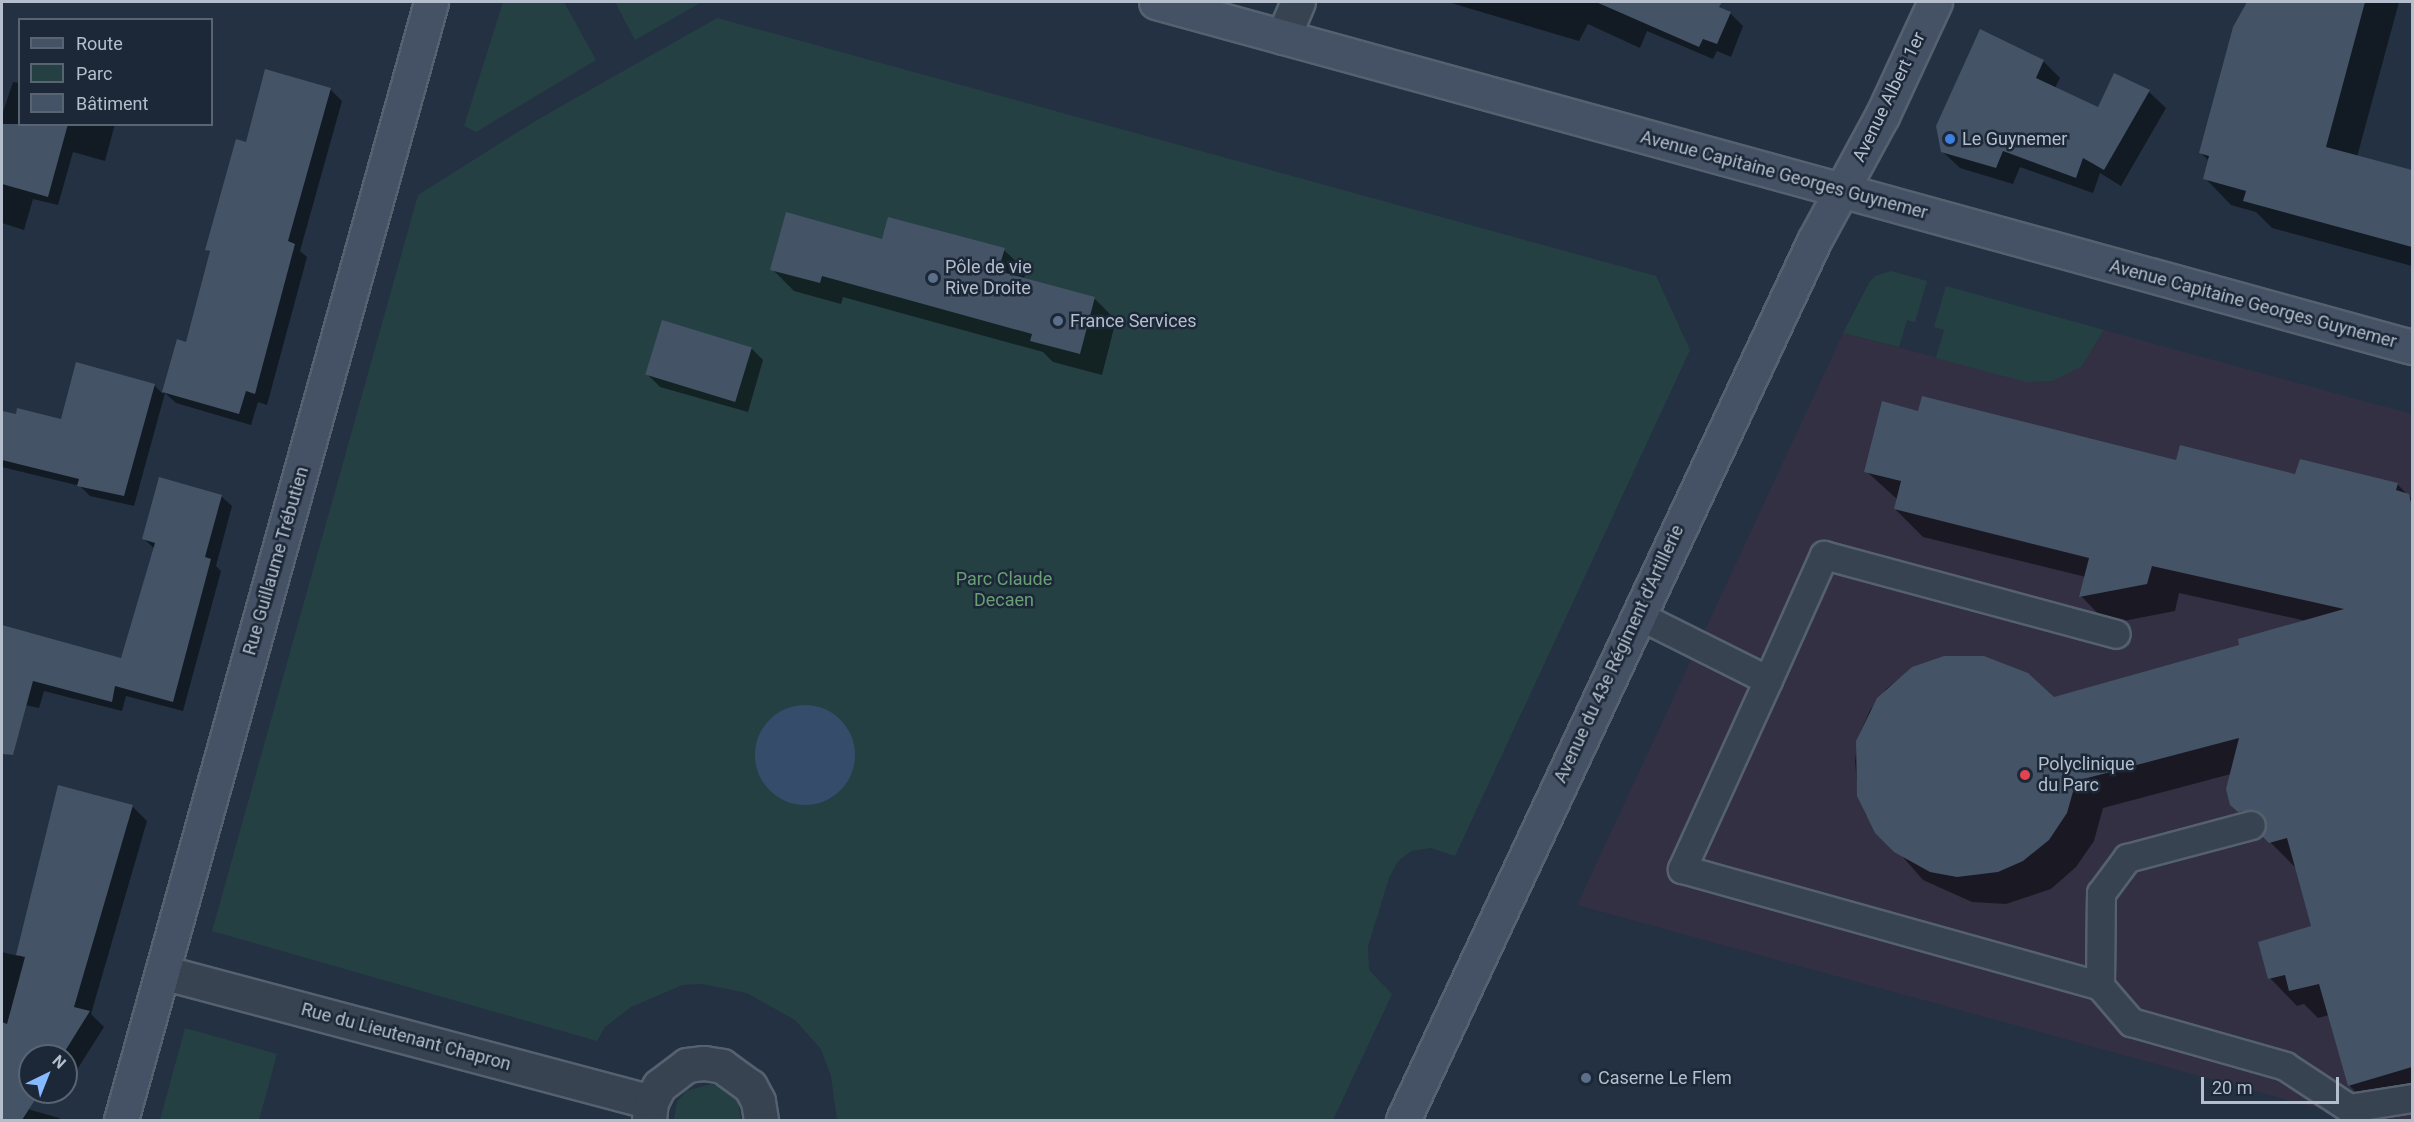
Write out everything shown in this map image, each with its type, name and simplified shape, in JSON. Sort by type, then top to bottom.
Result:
[{"type":"street","name":"Rue Guillaume Trébutien","points":[[121,1120],[431,2]]},
{"type":"street","name":"Avenue Capitaine Georges Guynemer","points":[[1156,2],[2412,347]]},
{"type":"street","points":[[1283,37],[1298,2]]},
{"type":"street","name":"Avenue Albert 1er","points":[[1842,191],[1935,2]]},
{"type":"street","name":"Avenue du 43e Régiment d'Artillerie","points":[[1403,1120],[1814,241],[1842,191]]},
{"type":"street","name":"Rue du Lieutenant Chapron","points":[[162,972],[650,1111]]},
{"type":"street","points":[[650,1111],[658,1086],[679,1070],[704,1063],[722,1066],[750,1086],[758,1101],[760,1120]]},
{"type":"lane","points":[[2116,634],[1824,555],[1682,869],[2100,986],[2131,1022],[2284,1066],[2349,1108],[2412,1098]]},
{"type":"lane","points":[[1638,615],[1768,680]]},
{"type":"lane","points":[[2100,986],[2101,893],[2127,858],[2251,825]]},
{"type":"shaded area","name":"Polyclinique du Parc","points":[[2104,330],[2412,414],[2412,1120],[2360,1120],[1577,905],[1843,333],[1947,360],[2082,366]]},
{"type":"green space","points":[[503,2],[564,2],[596,60],[476,132],[464,126]]},
{"type":"green space","points":[[615,2],[702,2],[635,40]]},
{"type":"green space","name":"Parc Claude Decaen","points":[[717,18],[1656,276],[1690,350],[1455,856],[1431,848],[1411,851],[1398,861],[1389,878],[1368,946],[1369,970],[1392,994],[1333,1120],[837,1120],[831,1076],[821,1049],[795,1020],[747,993],[702,984],[682,985],[631,1007],[605,1027],[597,1041],[212,931],[418,195],[537,120]]},
{"type":"green space","points":[[1891,271],[1927,281],[1915,322],[1907,320],[1899,347],[1843,333],[1869,283],[1875,276]]},
{"type":"green space","points":[[1946,286],[2104,330],[2082,366],[2053,381],[2026,382],[1936,358],[1944,330],[1934,327]]},
{"type":"green space","points":[[185,1028],[277,1054],[259,1120],[160,1120]]},
{"type":"green space","points":[[711,1084],[726,1090],[738,1101],[741,1120],[674,1120],[677,1102],[686,1091]]},
{"type":"water","points":[[805,705],[824,709],[840,720],[851,736],[855,755],[851,774],[840,790],[824,801],[805,805],[786,801],[770,790],[759,774],[755,755],[759,736],[770,720],[786,709]]},
{"type":"building","points":[[1596,2],[1722,2],[1719,7],[1731,12],[1717,44],[1703,39],[1699,47]]},
{"type":"building","points":[[2247,2],[2365,2],[2326,147],[2412,170],[2412,247],[2243,201],[2246,191],[2203,179],[2209,156],[2199,153],[2233,27]]},
{"type":"building","points":[[1980,29],[2044,60],[2036,78],[2098,107],[2114,73],[2150,90],[2104,170],[2083,158],[2076,178],[2003,151],[1996,168],[1941,152],[1936,126]]},
{"type":"building","points":[[265,69],[331,88],[288,241],[295,244],[255,394],[246,391],[239,414],[162,392],[177,339],[186,342],[210,251],[205,250],[236,139],[246,142]]},
{"type":"building","points":[[2,124],[67,126],[48,197],[2,184]]},
{"type":"building","name":"Pôle de vie Rive Droite","points":[[786,212],[882,239],[888,217],[1005,248],[998,271],[1095,297],[1080,354],[1030,341],[1032,334],[822,276],[820,283],[770,270]]},
{"type":"building","points":[[662,320],[752,347],[735,402],[645,375]]},
{"type":"building","points":[[76,362],[155,384],[124,496],[77,486],[79,479],[2,460],[2,411],[16,414],[17,408],[61,419]]},
{"type":"building","points":[[1922,396],[2176,460],[2180,445],[2295,474],[2300,459],[2398,483],[2396,490],[2409,494],[2412,507],[2412,1067],[2348,1086],[2319,984],[2289,991],[2285,975],[2268,979],[2258,942],[2311,926],[2287,838],[2269,843],[2262,836],[2266,822],[2262,814],[2255,810],[2238,812],[2230,805],[2226,789],[2239,738],[2076,781],[2067,813],[2049,840],[2023,861],[1998,872],[1957,877],[1930,872],[1894,852],[1875,833],[1857,796],[1856,741],[1877,698],[1912,667],[1944,656],[1984,656],[2028,673],[2054,697],[2239,645],[2238,639],[2344,609],[2152,566],[2147,584],[2079,597],[2089,558],[1894,509],[1901,481],[1864,472],[1882,401],[1918,411]]},
{"type":"building","points":[[159,477],[222,495],[205,557],[211,559],[173,702],[115,686],[112,702],[33,681],[13,755],[2,754],[2,625],[121,658],[155,543],[142,539]]},
{"type":"building","points":[[58,785],[133,805],[74,1007],[90,1011],[69,1044],[18,1044],[18,1104],[32,1104],[22,1120],[2,1120],[2,1022],[7,1024],[25,957],[16,955]]},
{"type":"place","name":"Le Guynemer","points":[[1950,139]]},
{"type":"place","name":"Pôle de vie Rive Droite","points":[[933,278]]},
{"type":"place","name":"France Services","points":[[1058,321]]},
{"type":"place","name":"Polyclinique du Parc","points":[[2025,775]]},
{"type":"place","name":"Caserne Le Flem","points":[[1586,1078]]}]
